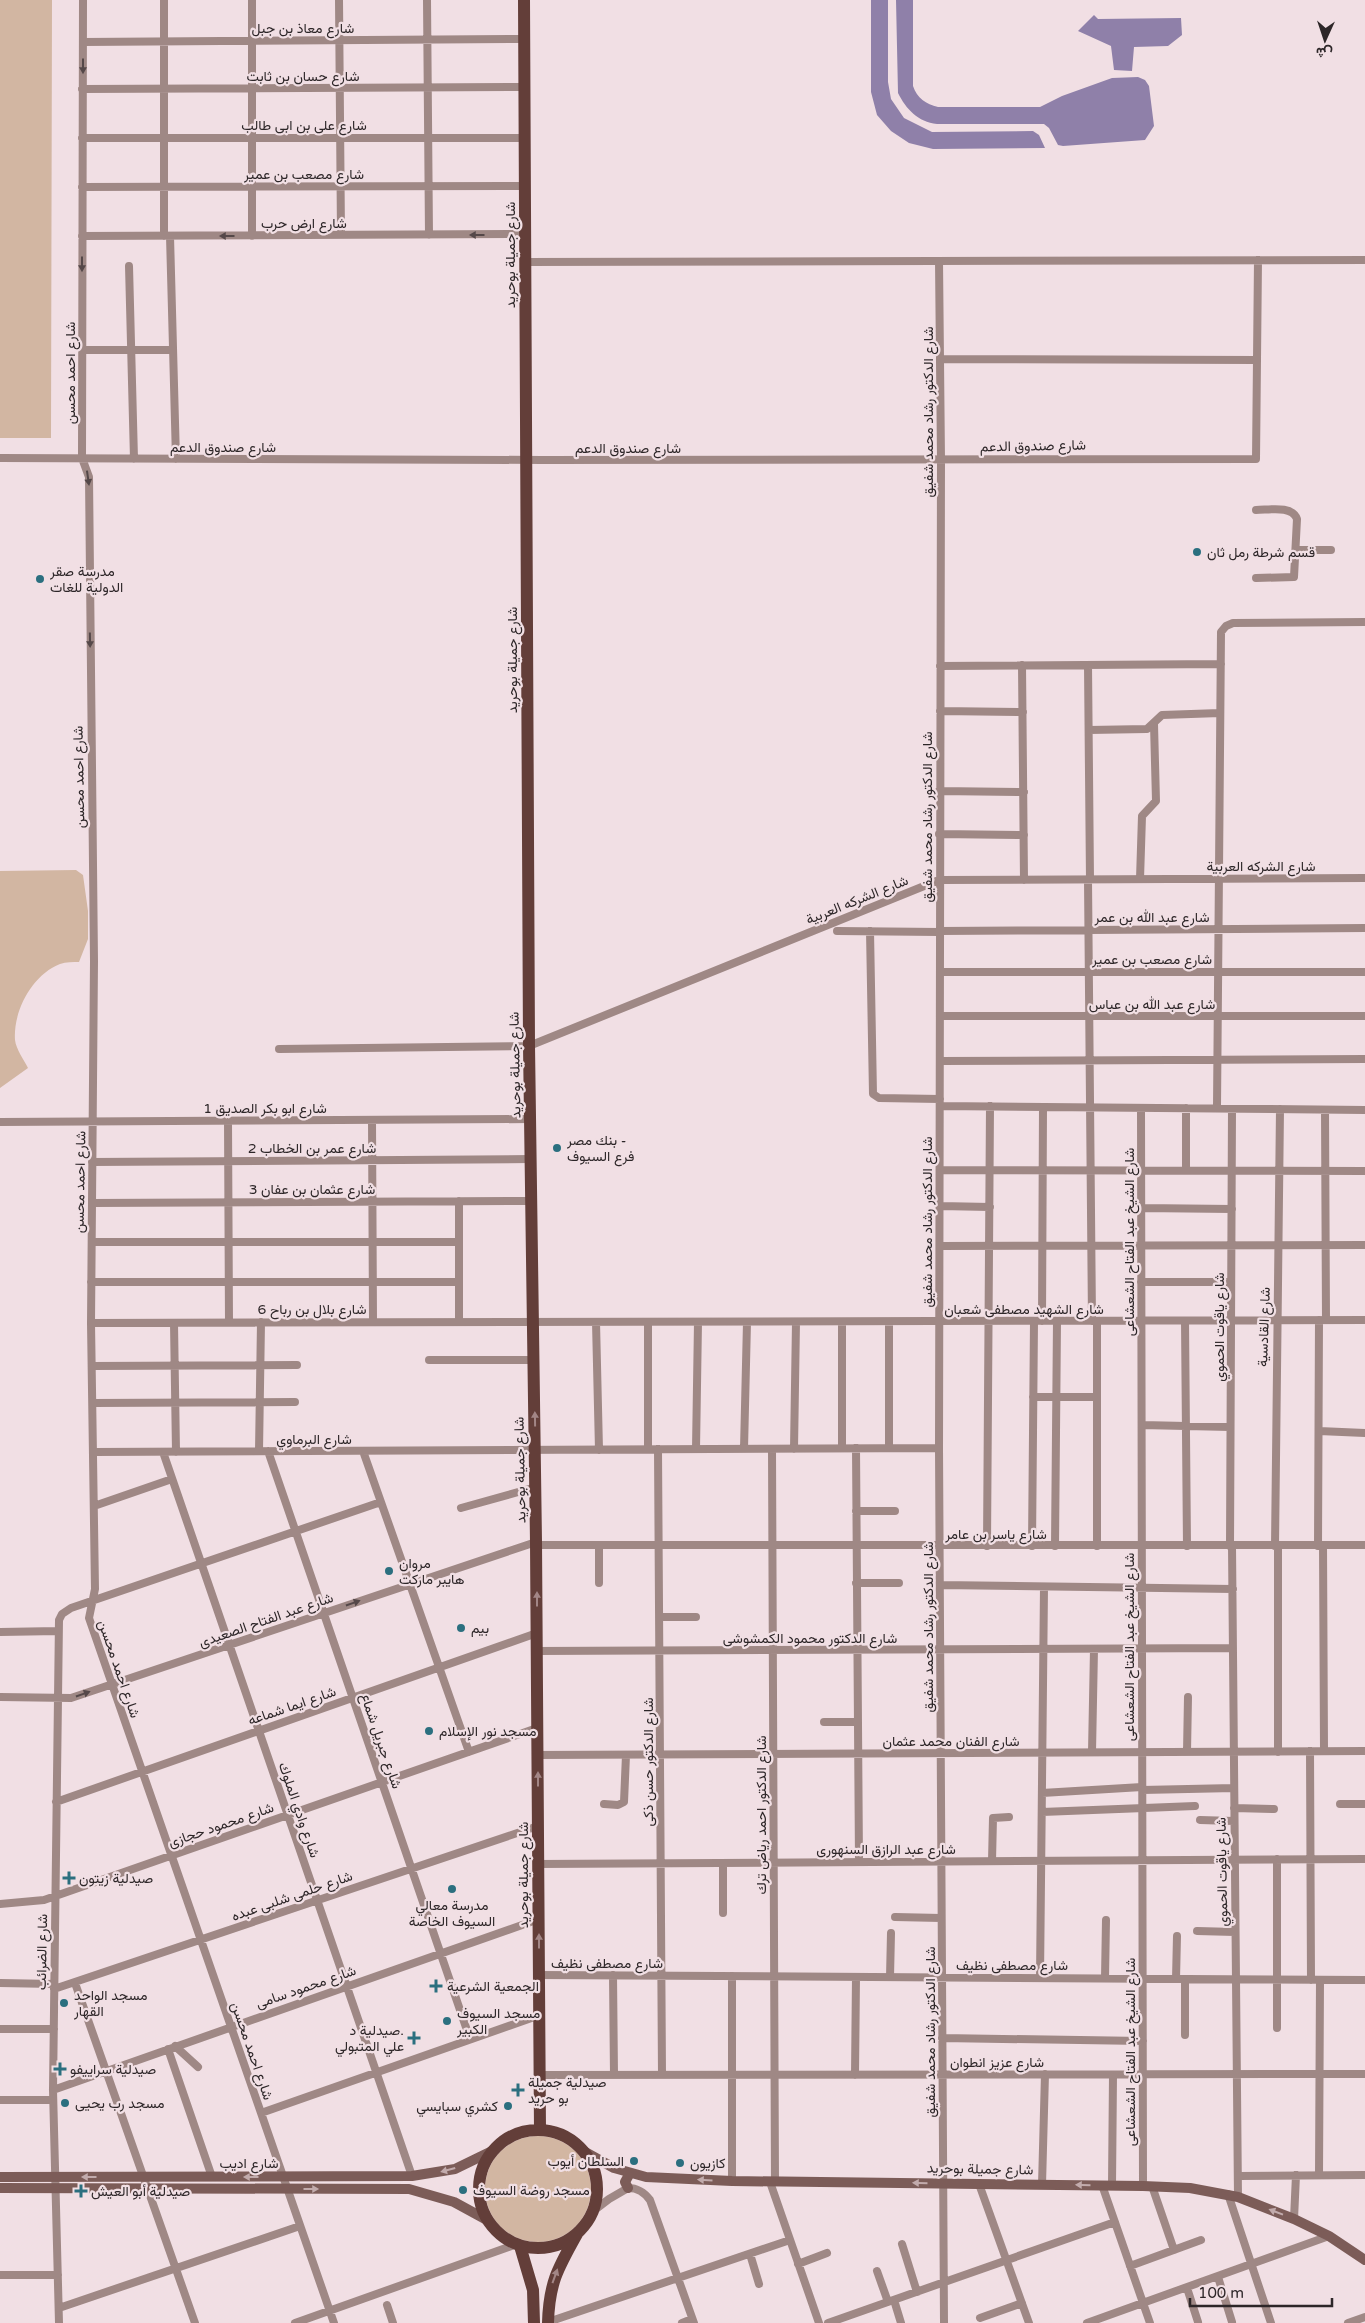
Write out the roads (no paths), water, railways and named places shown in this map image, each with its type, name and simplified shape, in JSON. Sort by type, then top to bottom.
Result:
[{"type":"main road","name":"شارع جميلة بوحريد","points":[[524,0],[529,1046],[536,1487],[540,2130]]},
{"type":"main road","points":[[548,2323],[550,2290],[554,2278],[577,2234],[592,2212],[597,2197],[597,2181],[592,2166],[584,2152],[572,2141],[556,2133],[540,2130],[514,2135],[492,2150],[482,2166],[478,2184],[480,2203],[487,2220],[495,2230],[518,2245],[544,2248],[556,2245],[577,2234]]},
{"type":"main road","name":"شارع اديب","points":[[0,2178],[412,2176],[455,2168],[492,2150]]},
{"type":"main road","name":"شارع جميلة بوحريد","points":[[584,2152],[614,2168],[646,2177],[772,2182],[1107,2185],[1190,2188],[1233,2196],[1294,2219],[1329,2236],[1365,2260]]},
{"type":"main road","points":[[628,2188],[625,2182],[630,2173]]},
{"type":"main road","name":"شارع اديب","points":[[0,2188],[416,2190],[454,2202],[487,2220]]},
{"type":"main road","points":[[518,2245],[533,2290],[534,2323]]},
{"type":"street","name":"شارع احمد محسن","points":[[82,0],[82,458],[89,478],[94,961],[91,1323],[95,1590],[89,1613],[90,1624],[334,2323]]},
{"type":"street","points":[[164,0],[164,187],[173,350],[176,459]]},
{"type":"street","points":[[252,0],[252,236]]},
{"type":"street","points":[[339,0],[340,235]]},
{"type":"street","points":[[427,0],[429,235]]},
{"type":"street","name":"شارع معاذ بن جبل","points":[[82,42],[524,39]]},
{"type":"street","name":"شارع حسان بن ثابت","points":[[82,89],[524,87]]},
{"type":"street","name":"شارع على بن ابى طالب","points":[[82,138],[525,138]]},
{"type":"street","name":"شارع مصعب بن عمير","points":[[82,187],[525,186]]},
{"type":"street","name":"شارع ارض حرب","points":[[82,236],[525,234]]},
{"type":"street","points":[[940,359],[1257,360],[1258,260]]},
{"type":"street","points":[[526,262],[1365,260]]},
{"type":"street","name":"شارع الدكتور رشاد محمد شفيق","points":[[939,261],[941,460],[939,1448],[944,2323]]},
{"type":"street","points":[[129,266],[134,459]]},
{"type":"street","points":[[82,350],[173,350]]},
{"type":"street","name":"شارع صندوق الدعم","points":[[0,458],[941,460],[1256,458],[1257,360]]},
{"type":"street","points":[[1256,510],[1289,510],[1294,513],[1297,519],[1294,577],[1256,578]]},
{"type":"street","points":[[1296,550],[1330,550]]},
{"type":"street","points":[[1217,1108],[1221,632],[1229,624],[1365,622]]},
{"type":"street","points":[[940,666],[1220,664]]},
{"type":"street","points":[[1022,665],[1024,880]]},
{"type":"street","points":[[1088,665],[1089,1016],[1092,1246],[1097,1397],[1097,1546]]},
{"type":"street","points":[[940,711],[1023,712]]},
{"type":"street","points":[[1089,730],[1147,730],[1154,724],[1158,716],[1165,714],[1220,713]]},
{"type":"street","points":[[1140,879],[1142,816],[1156,801],[1154,724]]},
{"type":"street","points":[[939,792],[1024,792]]},
{"type":"street","points":[[939,834],[1024,835]]},
{"type":"street","name":"شارع الشركه العربية","points":[[529,1046],[939,880],[1365,878]]},
{"type":"street","name":"شارع عبد الله بن عمر","points":[[837,931],[1365,928]]},
{"type":"street","points":[[870,931],[873,1094],[878,1098],[990,1106],[1365,1110]]},
{"type":"street","name":"شارع مصعب بن عمير","points":[[940,972],[1365,972]]},
{"type":"street","name":"شارع عبد الله بن عباس","points":[[940,1016],[1365,1016]]},
{"type":"street","points":[[279,1049],[529,1046]]},
{"type":"street","points":[[940,1061],[1365,1059]]},
{"type":"street","points":[[987,1546],[990,1106]]},
{"type":"street","points":[[1032,1546],[1033,1397],[1042,1246],[1043,1107]]},
{"type":"street","name":"شارع الشيخ عبد الفتاح الشعشاعى","points":[[1141,1108],[1142,2041],[1148,2186],[1174,2250]]},
{"type":"street","points":[[1186,1108],[1186,1170]]},
{"type":"street","name":"شارع ياقوت الحموي","points":[[1232,1109],[1230,1427],[1235,1979],[1239,2176],[1233,2196]]},
{"type":"street","name":"شارع القادسية","points":[[1278,1752],[1276,1335],[1278,1320],[1280,1109]]},
{"type":"street","points":[[1324,1751],[1318,1431],[1326,1245],[1325,1110]]},
{"type":"street","name":"شارع ابو بكر الصديق 1","points":[[0,1122],[531,1119]]},
{"type":"street","points":[[372,1120],[373,1322]]},
{"type":"street","points":[[228,1121],[229,1322]]},
{"type":"street","name":"شارع عمر بن الخطاب 2","points":[[92,1162],[531,1159]]},
{"type":"street","points":[[940,1170],[1365,1171]]},
{"type":"street","points":[[458,1321],[459,1201]]},
{"type":"street","name":"شارع عثمان بن عفان 3","points":[[92,1202],[532,1201]]},
{"type":"street","points":[[940,1206],[990,1207]]},
{"type":"street","points":[[1141,1208],[1232,1209]]},
{"type":"street","points":[[92,1242],[459,1242]]},
{"type":"street","points":[[940,1246],[1365,1245]]},
{"type":"street","points":[[91,1282],[459,1282]]},
{"type":"street","points":[[1141,1282],[1231,1282]]},
{"type":"street","name":"شارع الشهيد مصطفى شعبان","points":[[534,1322],[1365,1320]]},
{"type":"street","points":[[1055,1546],[1057,1321]]},
{"type":"street","points":[[1185,1321],[1187,1546]]},
{"type":"street","name":"شارع جبريل شماع","points":[[260,1322],[260,1402],[264,1451],[324,1613],[470,2039]]},
{"type":"street","name":"شارع بلال بن رباح 6","points":[[91,1323],[534,1322]]},
{"type":"street","points":[[596,1322],[599,1450]]},
{"type":"street","points":[[648,1322],[648,1449]]},
{"type":"street","points":[[696,1449],[698,1322]]},
{"type":"street","points":[[744,1449],[746,1322]]},
{"type":"street","points":[[794,1449],[796,1322]]},
{"type":"street","points":[[842,1322],[842,1448]]},
{"type":"street","points":[[889,1322],[890,1448]]},
{"type":"street","points":[[174,1323],[176,1452]]},
{"type":"street","points":[[429,1360],[534,1360]]},
{"type":"street","points":[[92,1366],[297,1365]]},
{"type":"street","points":[[1033,1397],[1097,1397]]},
{"type":"street","points":[[93,1403],[295,1402]]},
{"type":"street","points":[[1142,1425],[1230,1427]]},
{"type":"street","points":[[1318,1431],[1365,1433]]},
{"type":"street","points":[[856,1448],[859,1862]]},
{"type":"street","name":"شارع البرماوي","points":[[94,1452],[939,1448]]},
{"type":"street","name":"شارع الدكتور حسن ذكى","points":[[658,1449],[662,2075]]},
{"type":"street","name":"شارع الدكتور احمد رياض ترك","points":[[772,1449],[774,1976],[772,2182],[819,2323]]},
{"type":"street","points":[[363,1451],[469,1752]]},
{"type":"street","name":"شارع وادي الملوك","points":[[163,1452],[412,2176]]},
{"type":"street","points":[[94,1506],[172,1479]]},
{"type":"street","points":[[461,1508],[536,1487]]},
{"type":"street","points":[[92,1602],[381,1502]]},
{"type":"street","points":[[856,1511],[895,1511]]},
{"type":"street","name":"شارع ياسر بن عامر","points":[[536,1543],[599,1546],[1365,1545]]},
{"type":"street","name":"شارع عبد الفتاح الصعيدى","points":[[0,1697],[71,1698],[536,1543]]},
{"type":"street","points":[[599,1546],[599,1583]]},
{"type":"street","points":[[856,1583],[899,1583]]},
{"type":"street","points":[[940,1585],[1232,1589]]},
{"type":"street","points":[[1040,1978],[1044,1587]]},
{"type":"street","name":"شارع الضرائب","points":[[59,2323],[53,2100],[58,1630],[59,1620],[66,1610],[92,1602]]},
{"type":"street","points":[[660,1617],[696,1617]]},
{"type":"street","points":[[0,1632],[58,1630]]},
{"type":"street","name":"شارع ايما شماعه","points":[[56,1802],[537,1633]]},
{"type":"street","name":"شارع الدكتور محمود الكمشوشى","points":[[537,1651],[1233,1648]]},
{"type":"street","points":[[1092,1752],[1094,1649]]},
{"type":"street","points":[[1187,1752],[1188,1697]]},
{"type":"street","points":[[824,1722],[858,1722]]},
{"type":"street","name":"شارع محمود حجازى","points":[[0,1904],[32,1903],[55,1896],[537,1728]]},
{"type":"street","points":[[1310,1751],[1311,1980]]},
{"type":"street","name":"شارع الفنان محمد عثمان","points":[[538,1755],[1365,1751]]},
{"type":"street","points":[[604,1804],[618,1805],[624,1802],[626,1755]]},
{"type":"street","points":[[1042,1793],[1234,1788]]},
{"type":"street","points":[[1340,1804],[1365,1804]]},
{"type":"street","points":[[1042,1812],[1195,1806]]},
{"type":"street","points":[[1234,1808],[1274,1808]]},
{"type":"street","points":[[992,1861],[993,1819],[994,1817],[1009,1817]]},
{"type":"street","points":[[1200,1820],[1234,1821]]},
{"type":"street","name":"شارع حلمى شلبى عبده","points":[[0,1983],[54,1986],[75,1983],[538,1826]]},
{"type":"street","points":[[1277,1859],[1277,2028]]},
{"type":"street","name":"شارع عبد الرازق السنهورى","points":[[538,1864],[1365,1859]]},
{"type":"street","points":[[723,1863],[723,1913]]},
{"type":"street","points":[[895,1917],[942,1918]]},
{"type":"street","name":"شارع محمود سامى","points":[[53,2090],[539,1919]]},
{"type":"street","points":[[1105,1978],[1106,1920]]},
{"type":"street","points":[[1196,1931],[1235,1932]]},
{"type":"street","points":[[890,1977],[891,1933]]},
{"type":"street","points":[[1176,1979],[1177,1936]]},
{"type":"street","name":"شارع مصطفى نظيف","points":[[539,1975],[1365,1980]]},
{"type":"street","points":[[613,1975],[614,2075]]},
{"type":"street","points":[[732,1976],[732,2181]]},
{"type":"street","points":[[855,2075],[856,1977]]},
{"type":"street","points":[[1185,1979],[1185,2035]]},
{"type":"street","points":[[1319,2175],[1320,1980]]},
{"type":"street","points":[[75,1983],[195,2323]]},
{"type":"street","points":[[260,2113],[540,2015]]},
{"type":"street","points":[[0,2029],[54,2029]]},
{"type":"street","points":[[942,2038],[1142,2041]]},
{"type":"street","points":[[172,2048],[198,2067]]},
{"type":"street","points":[[172,2048],[212,2177]]},
{"type":"street","points":[[1042,2185],[1045,2074]]},
{"type":"street","points":[[1112,2074],[1107,2185],[1115,2222],[1150,2323]]},
{"type":"street","name":"شارع عزيز انطوان","points":[[540,2075],[1365,2074]]},
{"type":"street","points":[[0,2100],[53,2100]]},
{"type":"street","points":[[1294,2219],[1296,2175]]},
{"type":"street","points":[[1239,2176],[1365,2175]]},
{"type":"street","points":[[979,2184],[1029,2323]]},
{"type":"street","points":[[592,2212],[628,2188],[641,2190],[650,2200],[693,2321],[682,2323]]},
{"type":"street","points":[[1233,2196],[1251,2266],[1272,2323]]},
{"type":"street","points":[[828,2323],[1115,2222]]},
{"type":"street","points":[[59,2308],[300,2226]]},
{"type":"street","points":[[1087,2323],[1251,2266],[1329,2236]]},
{"type":"street","points":[[548,2323],[790,2240]]},
{"type":"street","points":[[1130,2266],[1201,2240]]},
{"type":"street","points":[[902,2244],[917,2292]]},
{"type":"street","points":[[295,2323],[518,2245]]},
{"type":"street","points":[[798,2264],[827,2253]]},
{"type":"street","points":[[750,2254],[759,2284]]},
{"type":"street","points":[[877,2271],[901,2323]]},
{"type":"street","points":[[0,2275],[58,2275]]},
{"type":"street","points":[[1218,2277],[1232,2322]]},
{"type":"street","points":[[1187,2288],[1198,2322]]},
{"type":"street","points":[[980,2318],[1022,2303]]},
{"type":"street","points":[[387,2305],[393,2323]]},
{"type":"street","points":[[1348,2323],[1365,2317]]},
{"type":"place","name":"قسم شرطة رمل ثان","points":[[1197,552]]},
{"type":"place","name":"مدرسة صقر الدولية للغات","points":[[40,579]]},
{"type":"place","name":"بنك مصر - فرع السيوف","points":[[557,1148]]},
{"type":"place","name":"مروان هايبر ماركت","points":[[389,1571]]},
{"type":"place","name":"بيم","points":[[461,1628]]},
{"type":"place","name":"مسجد نور الإسلام","points":[[429,1731]]},
{"type":"place","name":"صيدلية زيتون","points":[[69,1878]]},
{"type":"place","name":"مدرسة معالي السيوف الخاصة","points":[[452,1889]]},
{"type":"place","name":"الجمعية الشرعية","points":[[436,1986]]},
{"type":"place","name":"مسجد الواحد القهار","points":[[64,2003]]},
{"type":"place","name":"مسجد السيوف الكبير","points":[[447,2021]]},
{"type":"place","name":"صيدلية د. علي المتبولي","points":[[414,2038]]},
{"type":"place","name":"صيدلية سراييفو","points":[[60,2069]]},
{"type":"place","name":"صيدلية جميلة بو حريد","points":[[518,2090]]},
{"type":"place","name":"مسجد رب يحيى","points":[[65,2103]]},
{"type":"place","name":"كشري سبايسي","points":[[508,2106]]},
{"type":"place","name":"السلطان أيوب","points":[[634,2161]]},
{"type":"place","name":"كازيون","points":[[680,2163]]},
{"type":"place","name":"مسجد روضة السيوف","points":[[463,2190]]},
{"type":"place","name":"صيدلية أبو العيش","points":[[81,2191]]}]
